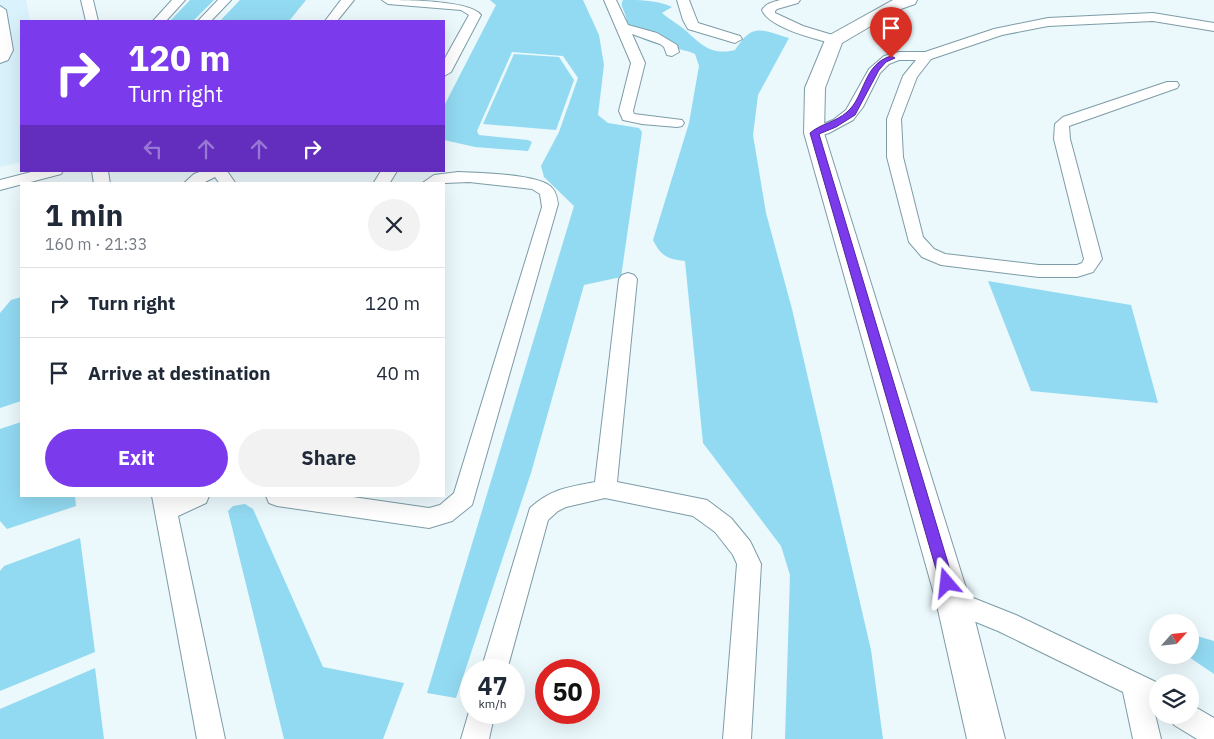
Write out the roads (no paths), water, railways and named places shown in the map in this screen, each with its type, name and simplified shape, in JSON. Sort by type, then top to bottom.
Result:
[{"type":"main road","points":[[909,0],[892,6],[834,40],[816,88],[814,133],[953,602],[986,739]]},
{"type":"lane","points":[[87,0],[92,20]]},
{"type":"lane","points":[[160,20],[180,0]]},
{"type":"lane","points":[[205,20],[225,0]]},
{"type":"lane","points":[[332,20],[348,0]]},
{"type":"lane","points":[[388,0],[464,6],[473,11],[475,15],[445,70]]},
{"type":"lane","points":[[610,0],[638,63],[626,111],[628,117],[678,123]]},
{"type":"lane","points":[[683,0],[689,20],[693,26],[735,39]]},
{"type":"lane","points":[[794,0],[773,6],[768,10],[770,15],[798,29],[834,40]]},
{"type":"lane","points":[[0,10],[6,50],[0,59]]},
{"type":"lane","points":[[814,133],[852,113],[876,69],[884,61],[891,58],[926,56],[999,32],[1048,22],[1153,17],[1214,27]]},
{"type":"lane","points":[[621,28],[641,32],[660,39],[670,45],[672,52]]},
{"type":"lane","points":[[926,56],[910,76],[894,119],[895,157],[915,238],[928,253],[941,258],[1035,271],[1079,271],[1087,268],[1093,259],[1062,139],[1062,124],[1068,120],[1172,84]]},
{"type":"lane","points":[[0,185],[51,172]]},
{"type":"lane","points":[[194,182],[200,177],[216,172]]},
{"type":"lane","points":[[285,497],[429,518],[437,518],[452,509],[464,498],[550,206],[550,198],[547,191],[540,186],[521,183],[451,177],[431,182]]},
{"type":"lane","points":[[605,489],[628,279]]},
{"type":"lane","points":[[497,659],[538,516],[550,504],[562,498],[605,489],[699,507],[722,525],[742,548],[749,564],[737,739]]},
{"type":"lane","points":[[194,497],[165,504],[211,739]]},
{"type":"lane","points":[[953,602],[1007,623],[1149,693]]},
{"type":"lane","points":[[1134,684],[1146,739]]},
{"type":"lane","points":[[475,739],[479,724]]},
{"type":"lane","points":[[1198,724],[1214,734]]}]
